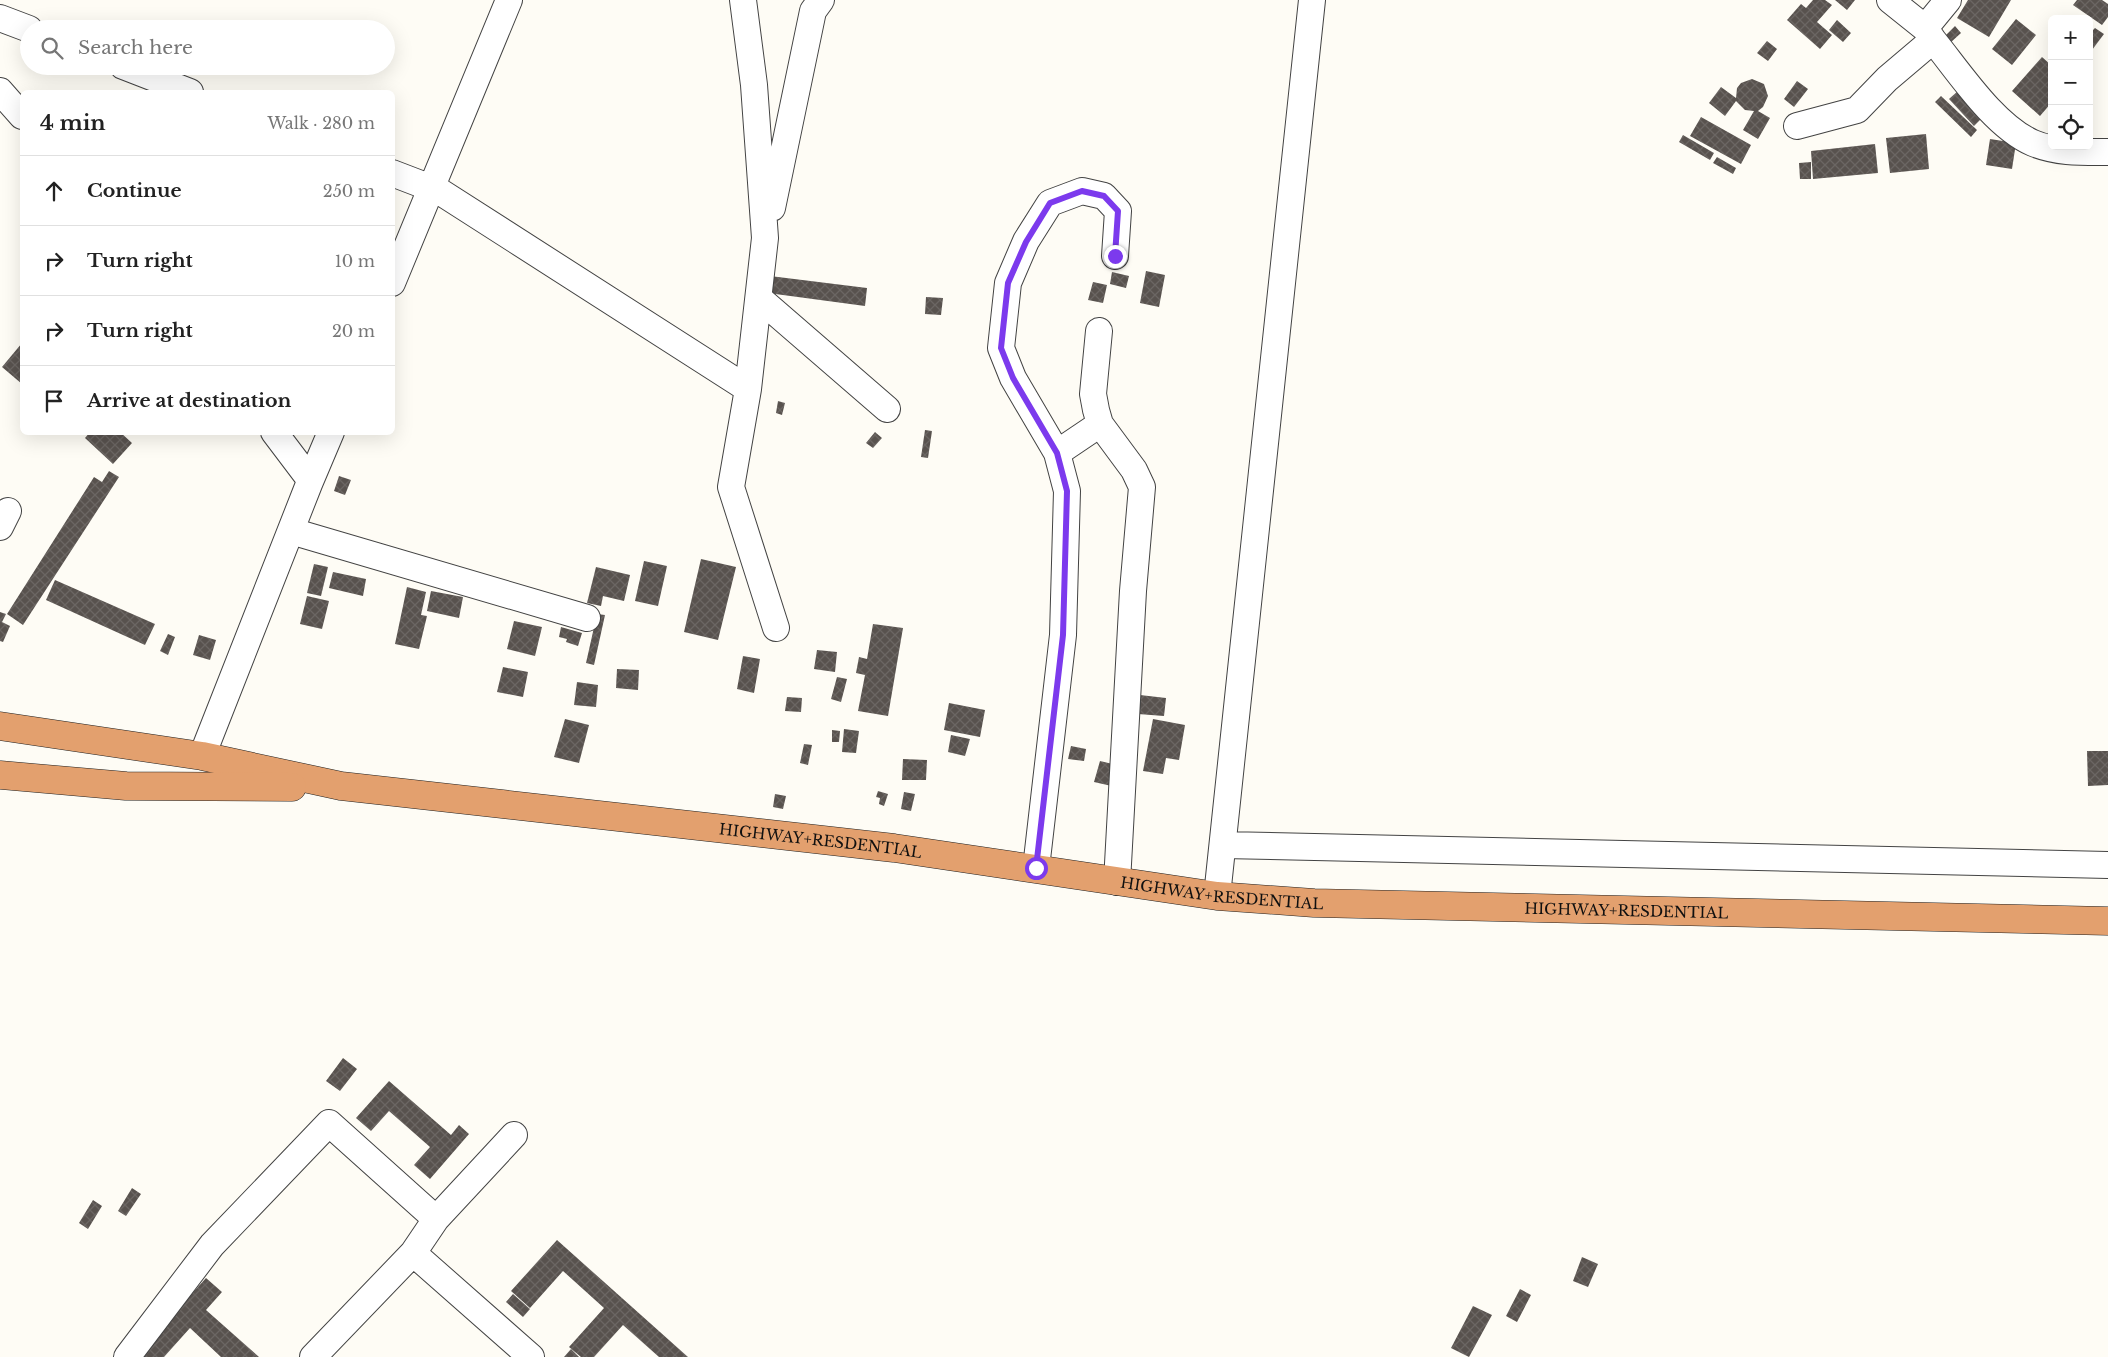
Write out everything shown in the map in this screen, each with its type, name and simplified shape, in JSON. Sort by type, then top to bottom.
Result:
[{"type":"highway","points":[[0,726],[202,756],[341,786]]},
{"type":"highway","points":[[0,775],[126,786],[341,786]]},
{"type":"highway","name":"HIGHWAY+RESDENTIAL","points":[[341,786],[894,848],[1217,896],[1314,903],[2108,922]]},
{"type":"street","points":[[395,276],[509,0]]},
{"type":"street","points":[[744,0],[754,85],[765,238]]},
{"type":"street","points":[[776,628],[732,487],[760,299],[765,238],[812,11],[821,0]]},
{"type":"street","points":[[1217,896],[1312,0]]},
{"type":"street","points":[[1890,0],[1929,34],[2005,125],[2032,143],[2066,151],[2108,152]]},
{"type":"street","points":[[1797,126],[1857,110],[1929,34],[1948,0]]},
{"type":"street","points":[[0,18],[20,26]]},
{"type":"street","points":[[146,75],[185,90]]},
{"type":"street","points":[[0,91],[20,114]]},
{"type":"street","points":[[395,173],[448,196],[748,389]]},
{"type":"street","points":[[1036,868],[1063,635],[1067,491],[1057,453],[1013,378],[1001,348],[1008,283],[1026,242],[1050,203],[1082,191],[1104,196],[1118,211],[1115,256]]},
{"type":"street","points":[[760,299],[887,408]]},
{"type":"street","points":[[1099,332],[1093,394],[1100,424],[1134,470],[1142,487],[1133,591],[1117,882]]},
{"type":"street","points":[[1057,453],[1100,424]]},
{"type":"street","points":[[276,435],[308,477],[309,484]]},
{"type":"street","points":[[202,756],[330,435]]},
{"type":"street","points":[[291,531],[587,618]]},
{"type":"street","points":[[1222,845],[2108,865]]},
{"type":"street","points":[[127,1357],[212,1245],[329,1123],[436,1219]]},
{"type":"street","points":[[313,1357],[413,1253],[436,1219],[514,1135]]},
{"type":"street","points":[[413,1253],[531,1357]]},
{"type":"building","points":[[1813,0],[1825,0],[1832,5],[1817,22],[1832,35],[1820,49],[1787,20],[1801,4],[1806,8]]},
{"type":"building","points":[[1835,0],[1855,0],[1847,10]]},
{"type":"building","points":[[1968,0],[2011,0],[1989,37],[1957,18]]},
{"type":"building","points":[[2077,0],[2102,0],[2108,4],[2108,17],[2102,25],[2093,19],[2093,15],[2088,15],[2073,5]]},
{"type":"building","points":[[2016,19],[2036,35],[2012,65],[1992,49]]},
{"type":"building","points":[[1837,20],[1851,33],[1843,42],[1829,30]]},
{"type":"building","points":[[1955,26],[1961,33],[1950,43],[1944,37]]},
{"type":"building","points":[[2095,28],[2104,34],[2093,49],[2093,30]]},
{"type":"building","points":[[1767,41],[1777,49],[1768,61],[1757,53]]},
{"type":"building","points":[[2042,57],[2048,62],[2048,107],[2040,116],[2012,91]]},
{"type":"building","points":[[1752,79],[1764,84],[1768,96],[1763,107],[1758,111],[1770,118],[1758,139],[1743,130],[1754,111],[1745,110],[1736,101],[1725,116],[1709,103],[1721,87],[1736,98],[1737,88],[1741,83]]},
{"type":"building","points":[[1797,81],[1808,89],[1794,107],[1784,99]]},
{"type":"building","points":[[1958,91],[1982,118],[1974,126],[1949,99]]},
{"type":"building","points":[[1941,96],[1977,130],[1971,137],[1935,102]]},
{"type":"building","points":[[1701,117],[1751,145],[1741,164],[1690,136]]},
{"type":"building","points":[[1926,134],[1929,169],[1890,173],[1886,138]]},
{"type":"building","points":[[1683,135],[1714,153],[1710,160],[1679,142]]},
{"type":"building","points":[[1990,139],[2016,143],[2012,169],[1986,165]]},
{"type":"building","points":[[1875,144],[1878,173],[1813,179],[1811,151]]},
{"type":"building","points":[[1717,157],[1736,168],[1733,174],[1713,163]]},
{"type":"building","points":[[1811,162],[1811,179],[1800,179],[1799,163]]},
{"type":"building","points":[[1146,271],[1165,275],[1159,307],[1140,303]]},
{"type":"building","points":[[1112,272],[1129,276],[1126,288],[1110,284]]},
{"type":"building","points":[[770,276],[867,288],[865,306],[768,293]]},
{"type":"building","points":[[1093,282],[1107,285],[1103,303],[1088,300]]},
{"type":"building","points":[[926,297],[943,298],[941,315],[925,314]]},
{"type":"building","points":[[20,345],[20,382],[2,367]]},
{"type":"building","points":[[778,401],[785,403],[782,415],[776,413]]},
{"type":"building","points":[[925,430],[932,431],[928,458],[921,457]]},
{"type":"building","points":[[875,432],[882,438],[873,448],[866,443]]},
{"type":"building","points":[[88,435],[123,435],[132,443],[113,464],[85,438]]},
{"type":"building","points":[[109,471],[119,477],[23,625],[7,614],[94,477],[102,482]]},
{"type":"building","points":[[339,476],[351,480],[345,495],[334,491]]},
{"type":"building","points":[[701,559],[736,567],[718,640],[684,632]]},
{"type":"building","points":[[644,561],[667,566],[658,606],[635,601]]},
{"type":"building","points":[[314,564],[328,567],[321,596],[307,593]]},
{"type":"building","points":[[596,567],[630,575],[624,601],[603,596],[601,606],[587,603]]},
{"type":"building","points":[[333,572],[366,579],[363,596],[329,588]]},
{"type":"building","points":[[55,580],[155,624],[145,645],[46,600]]},
{"type":"building","points":[[407,587],[426,592],[421,615],[427,616],[419,649],[395,644]]},
{"type":"building","points":[[431,591],[463,597],[459,618],[427,611]]},
{"type":"building","points":[[307,596],[329,601],[322,629],[300,624]]},
{"type":"building","points":[[0,612],[6,614],[2,622],[10,626],[3,642],[0,641]]},
{"type":"building","points":[[597,614],[605,615],[594,665],[586,663]]},
{"type":"building","points":[[514,621],[542,627],[535,656],[507,649]]},
{"type":"building","points":[[873,624],[903,628],[888,716],[858,711],[865,675],[856,673],[859,657],[867,659]]},
{"type":"building","points":[[561,627],[582,633],[578,646],[566,642],[567,639],[559,637]]},
{"type":"building","points":[[168,634],[175,637],[168,655],[160,651]]},
{"type":"building","points":[[199,635],[216,640],[210,660],[193,655]]},
{"type":"building","points":[[817,650],[837,652],[835,672],[814,669]]},
{"type":"building","points":[[743,656],[760,659],[754,693],[737,689]]},
{"type":"building","points":[[503,667],[528,672],[523,697],[497,692]]},
{"type":"building","points":[[617,669],[639,670],[638,690],[616,688]]},
{"type":"building","points":[[837,677],[847,679],[841,702],[831,699]]},
{"type":"building","points":[[577,682],[598,685],[596,707],[574,705]]},
{"type":"building","points":[[1140,695],[1166,698],[1164,716],[1138,714]]},
{"type":"building","points":[[787,697],[802,698],[801,712],[785,711]]},
{"type":"building","points":[[949,703],[985,710],[980,737],[944,730]]},
{"type":"building","points":[[565,719],[589,725],[579,763],[554,757]]},
{"type":"building","points":[[1153,719],[1185,725],[1179,760],[1166,758],[1163,774],[1143,771]]},
{"type":"building","points":[[844,729],[859,731],[856,753],[842,752]]},
{"type":"building","points":[[832,730],[840,731],[839,742],[832,742]]},
{"type":"building","points":[[951,735],[970,739],[965,756],[948,752]]},
{"type":"building","points":[[804,744],[812,745],[808,765],[800,763]]},
{"type":"building","points":[[1071,746],[1086,749],[1084,761],[1068,759]]},
{"type":"building","points":[[2087,751],[2108,751],[2108,785],[2088,786]]},
{"type":"building","points":[[903,759],[927,760],[926,780],[902,780]]},
{"type":"building","points":[[1100,761],[1121,766],[1116,787],[1094,782]]},
{"type":"building","points":[[878,791],[888,794],[884,806],[879,804],[880,798],[876,797]]},
{"type":"building","points":[[904,792],[915,794],[911,811],[901,809]]},
{"type":"building","points":[[775,794],[786,796],[783,809],[773,807]]},
{"type":"building","points":[[343,1058],[357,1069],[340,1091],[326,1081]]},
{"type":"building","points":[[389,1081],[451,1135],[459,1125],[469,1134],[430,1179],[414,1165],[430,1147],[389,1111],[371,1131],[356,1118]]},
{"type":"building","points":[[132,1188],[141,1194],[126,1216],[118,1211]]},
{"type":"building","points":[[93,1200],[102,1206],[88,1229],[79,1223]]},
{"type":"building","points":[[557,1240],[688,1357],[659,1357],[623,1325],[594,1357],[581,1357],[569,1347],[604,1308],[563,1271],[530,1308],[511,1291]]},
{"type":"building","points":[[1582,1257],[1598,1264],[1588,1287],[1573,1281]]},
{"type":"building","points":[[206,1278],[222,1292],[206,1310],[259,1357],[221,1357],[190,1328],[164,1357],[135,1357]]},
{"type":"building","points":[[1520,1289],[1531,1295],[1517,1322],[1506,1316]]},
{"type":"building","points":[[513,1294],[530,1309],[523,1317],[506,1302]]},
{"type":"building","points":[[1473,1306],[1492,1315],[1469,1357],[1451,1348]]},
{"type":"building","points":[[571,1349],[579,1357],[564,1357]]},
{"type":"route","points":[[1036,868],[1063,635],[1067,491],[1057,453],[1013,378],[1001,348],[1008,283],[1026,242],[1050,203],[1082,191],[1104,196],[1118,211],[1115,256]]}]
